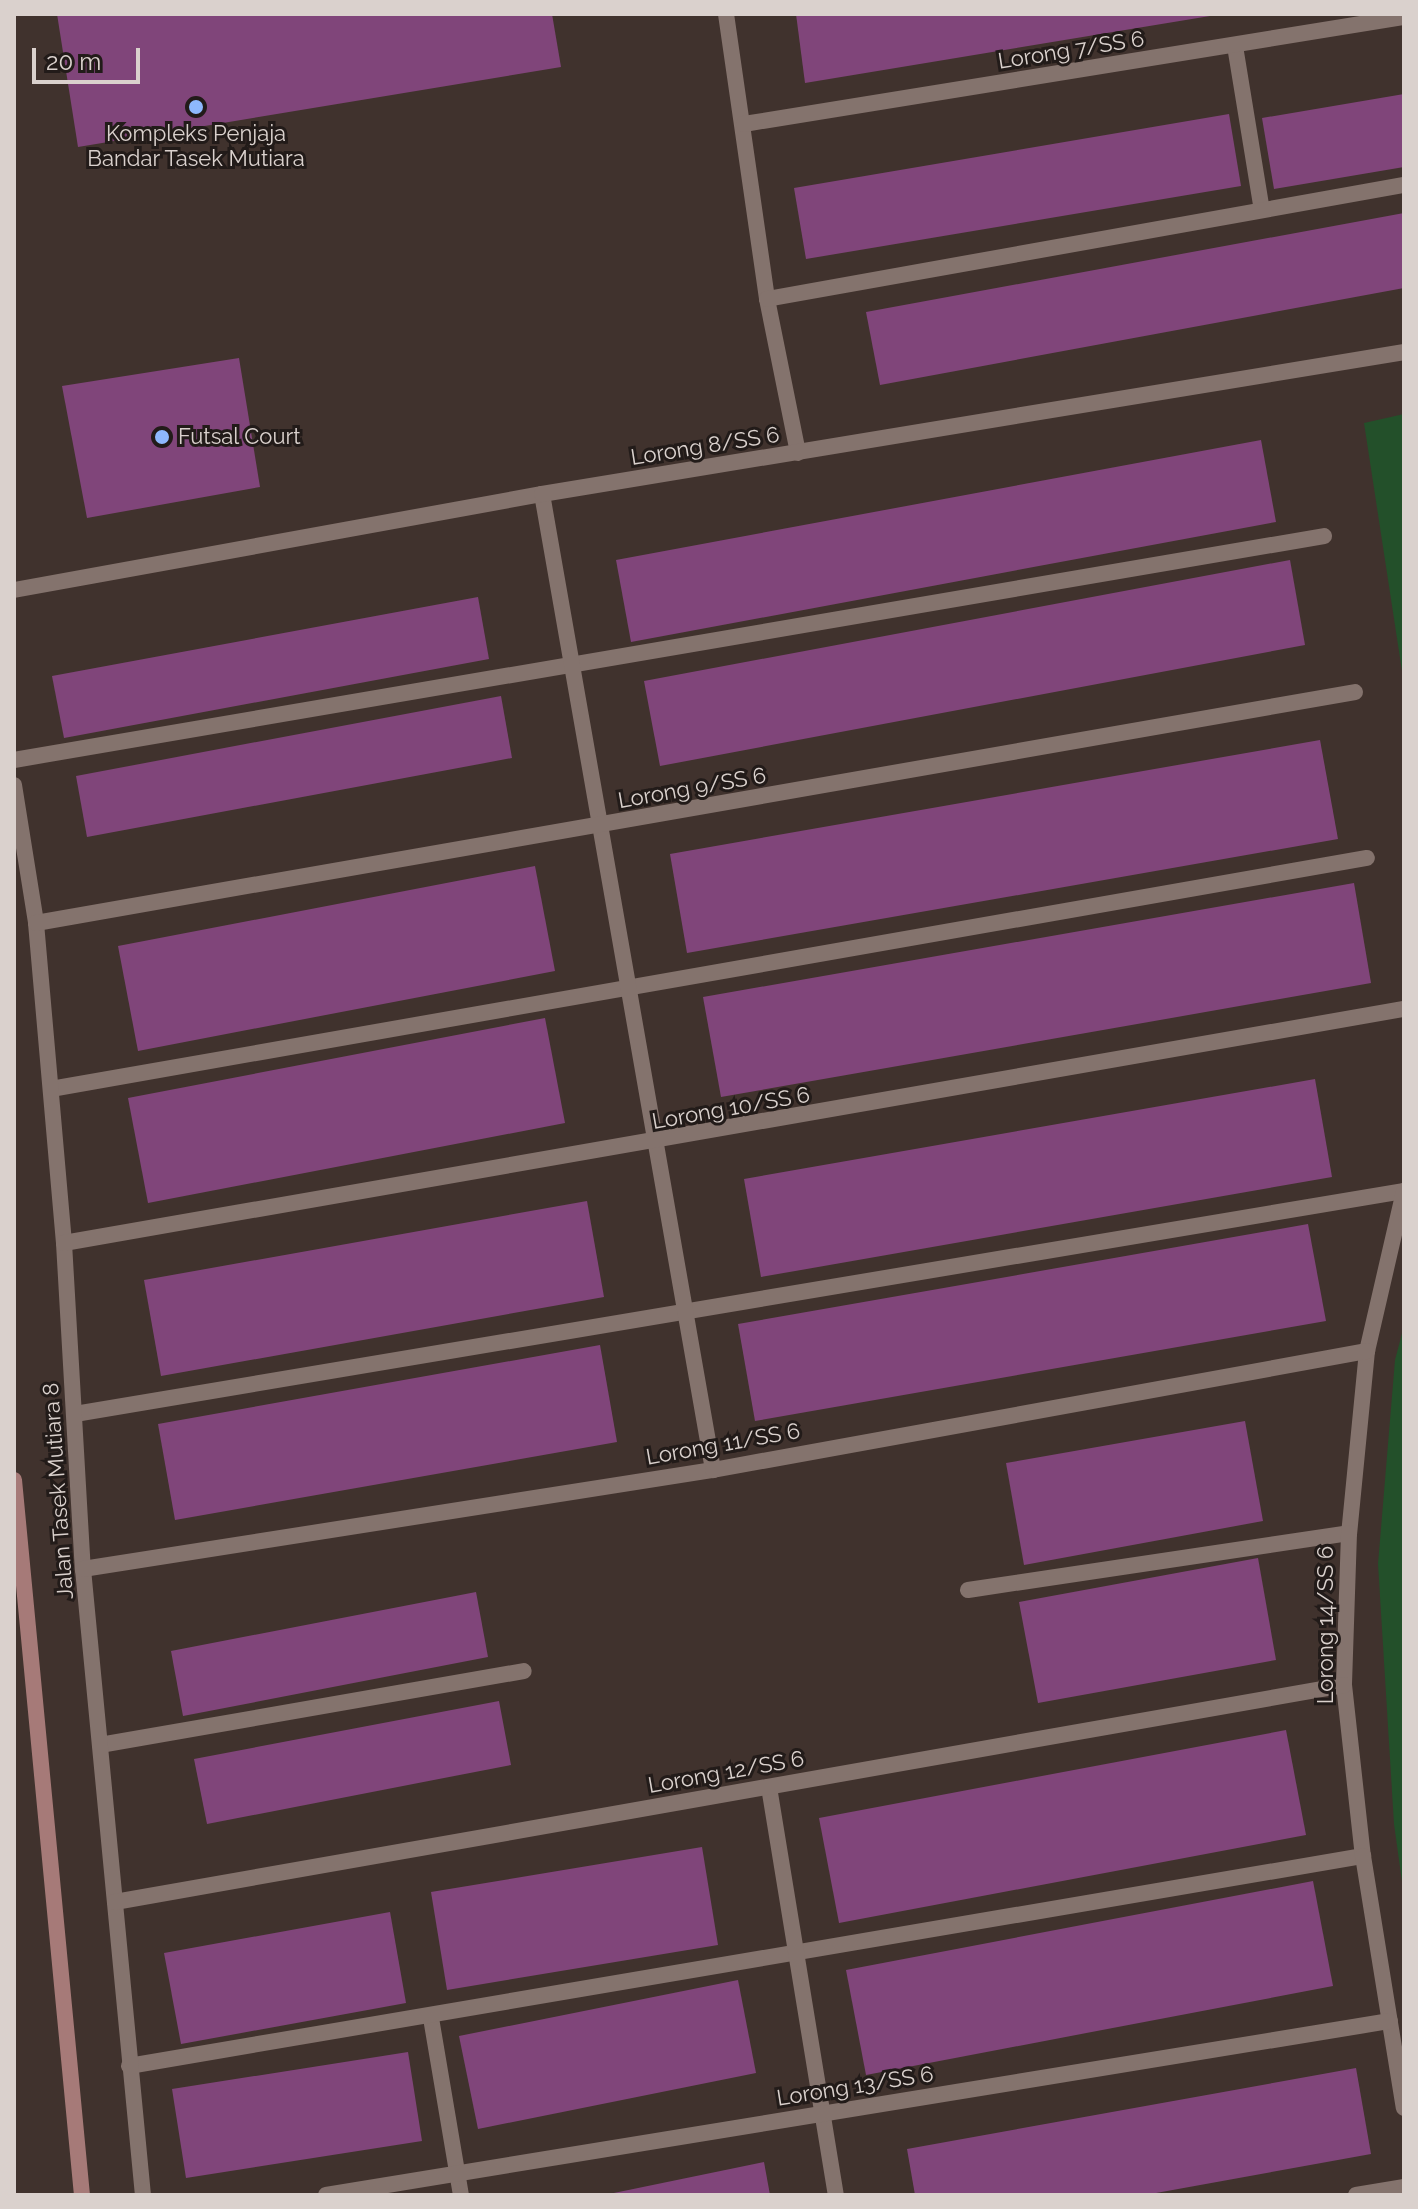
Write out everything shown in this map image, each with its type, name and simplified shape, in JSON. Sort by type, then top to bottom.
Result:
[{"type":"street","points":[[726,14],[767,299],[798,453]]},
{"type":"street","name":"Lorong 7/SS 6","points":[[744,124],[1404,17]]},
{"type":"street","points":[[1235,46],[1262,210]]},
{"type":"street","points":[[767,299],[1404,185]]},
{"type":"street","name":"Lorong 8/SS 6","points":[[14,590],[542,494],[1404,352]]},
{"type":"street","points":[[542,494],[713,1470]]},
{"type":"street","points":[[14,760],[1324,536]]},
{"type":"street","name":"Lorong 9/SS 6","points":[[36,923],[601,827],[1355,692]]},
{"type":"street","name":"Jalan Tasek Mutiara 8","points":[[14,785],[36,923],[64,1243],[83,1569],[143,2195]]},
{"type":"street","points":[[51,1089],[628,984],[1367,858]]},
{"type":"street","name":"Lorong 10/SS 6","points":[[64,1243],[656,1144],[1404,1009]]},
{"type":"street","points":[[75,1414],[686,1309],[1404,1191]]},
{"type":"street","name":"Lorong 14/SS 6","points":[[1404,1191],[1367,1351],[1349,1533],[1344,1685],[1363,1856],[1404,2108]]},
{"type":"street","name":"Lorong 11/SS 6","points":[[83,1569],[713,1470],[1367,1351]]},
{"type":"street","name":"Jalan Tasek Mutiara 8","points":[[14,1480],[82,2195]]},
{"type":"street","points":[[968,1590],[1349,1533]]},
{"type":"street","points":[[100,1745],[524,1671]]},
{"type":"street","name":"Lorong 12/SS 6","points":[[115,1902],[1344,1685]]},
{"type":"street","points":[[769,1787],[836,2195]]},
{"type":"street","points":[[129,2066],[431,2018],[1363,1856]]},
{"type":"street","points":[[431,2018],[461,2195]]},
{"type":"street","name":"Lorong 13/SS 6","points":[[326,2195],[1390,2021]]},
{"type":"street","points":[[1356,2195],[1404,2187]]},
{"type":"green space","points":[[1404,414],[1404,684],[1364,423]]},
{"type":"green space","points":[[1404,1326],[1404,1896],[1394,1824],[1378,1564],[1395,1360]]},
{"type":"building","name":"Kompleks Penjaja Bandar Tasek Mutiara","points":[[57,14],[552,14],[561,67],[78,147]]},
{"type":"building","points":[[796,14],[1209,14],[1210,16],[805,83]]},
{"type":"building","points":[[1404,94],[1404,167],[1274,189],[1262,118]]},
{"type":"building","points":[[1229,114],[1241,186],[806,259],[794,188]]},
{"type":"building","points":[[1404,213],[1404,288],[880,385],[866,312]]},
{"type":"building","name":"Futsal Court","points":[[239,358],[260,487],[87,518],[62,386]]},
{"type":"building","points":[[1261,440],[1276,522],[631,642],[616,560]]},
{"type":"building","points":[[1290,560],[1305,645],[660,766],[644,681]]},
{"type":"building","points":[[478,597],[489,659],[64,738],[52,676]]},
{"type":"building","points":[[501,696],[512,758],[87,837],[76,776]]},
{"type":"building","points":[[1320,740],[1338,839],[687,953],[670,854]]},
{"type":"building","points":[[535,866],[555,971],[138,1051],[118,946]]},
{"type":"building","points":[[1354,883],[1371,983],[721,1097],[703,997]]},
{"type":"building","points":[[545,1018],[565,1123],[148,1203],[128,1098]]},
{"type":"building","points":[[1315,1079],[1332,1177],[761,1277],[744,1179]]},
{"type":"building","points":[[587,1201],[604,1297],[161,1376],[144,1280]]},
{"type":"building","points":[[1308,1224],[1326,1321],[755,1421],[738,1324]]},
{"type":"building","points":[[600,1345],[617,1442],[175,1520],[158,1424]]},
{"type":"building","points":[[1245,1421],[1263,1521],[1024,1565],[1006,1463]]},
{"type":"building","points":[[1258,1558],[1276,1660],[1038,1703],[1019,1602]]},
{"type":"building","points":[[476,1592],[488,1657],[183,1716],[171,1651]]},
{"type":"building","points":[[499,1701],[511,1765],[207,1824],[194,1759]]},
{"type":"building","points":[[1286,1730],[1306,1835],[839,1923],[819,1818]]},
{"type":"building","points":[[702,1847],[718,1945],[447,1990],[431,1892]]},
{"type":"building","points":[[1313,1881],[1333,1986],[866,2075],[846,1970]]},
{"type":"building","points":[[390,1912],[406,2003],[181,2044],[164,1953]]},
{"type":"building","points":[[738,1980],[756,2073],[478,2129],[459,2036]]},
{"type":"building","points":[[408,2052],[422,2141],[186,2178],[172,2089]]},
{"type":"building","points":[[1356,2068],[1371,2154],[1145,2195],[915,2195],[907,2149]]},
{"type":"building","points":[[764,2162],[770,2195],[609,2195],[609,2194]]},
{"type":"place","name":"Kompleks Penjaja Bandar Tasek Mutiara","points":[[196,107]]},
{"type":"place","name":"Futsal Court","points":[[162,437]]}]
